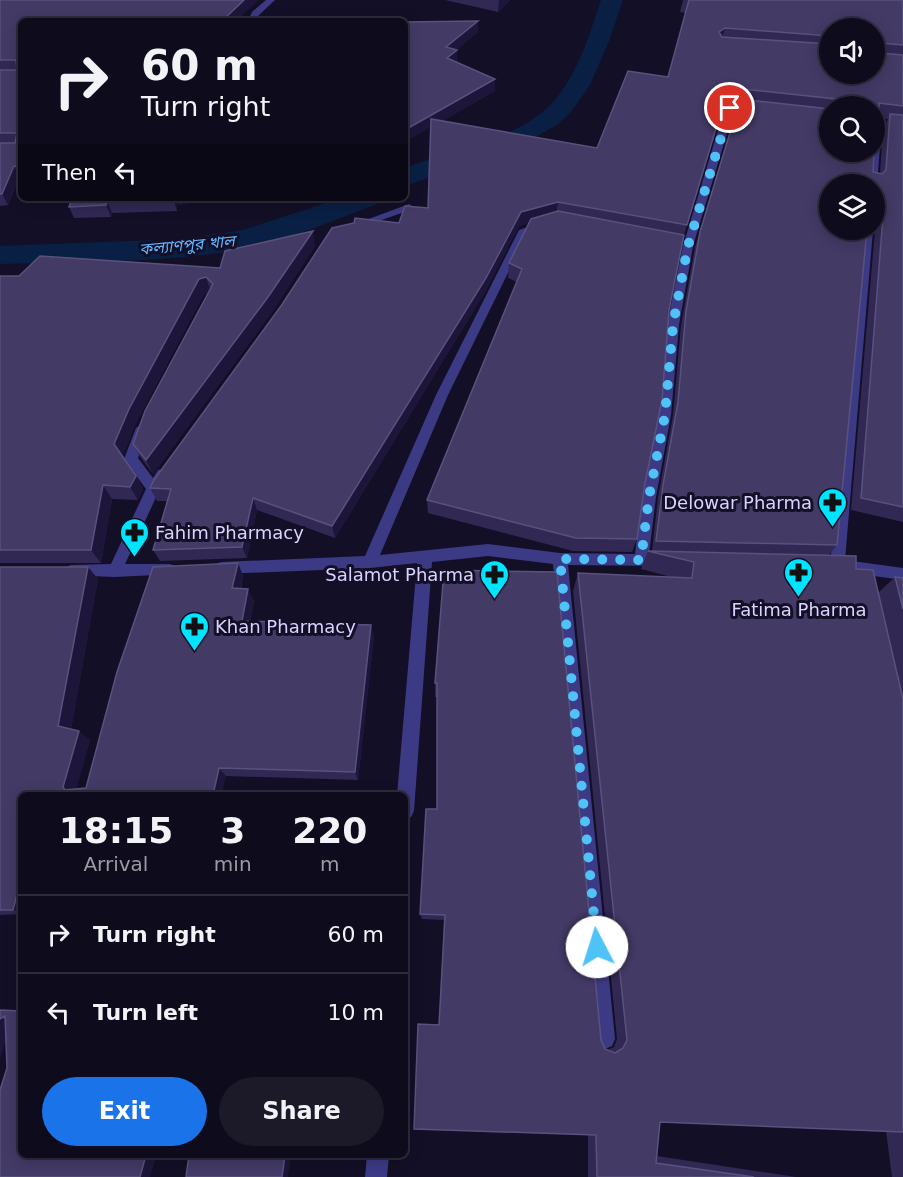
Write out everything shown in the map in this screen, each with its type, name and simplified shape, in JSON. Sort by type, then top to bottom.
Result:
[{"type":"street","points":[[253,18],[271,0]]},
{"type":"street","points":[[641,560],[649,497],[665,415],[682,245],[730,108],[770,112]]},
{"type":"street","points":[[342,231],[409,207]]},
{"type":"street","points":[[370,562],[442,395],[525,230],[556,221]]},
{"type":"street","points":[[867,240],[831,565],[863,576],[903,574]]},
{"type":"street","points":[[150,414],[131,459],[153,488]]},
{"type":"street","points":[[115,571],[153,488],[174,460]]},
{"type":"street","points":[[211,568],[370,562],[488,550],[560,559],[676,561]]},
{"type":"street","points":[[406,792],[425,556]]},
{"type":"street","points":[[560,559],[605,1038]]},
{"type":"street","points":[[57,571],[115,571],[152,576],[188,570]]},
{"type":"street","points":[[376,1177],[378,1158]]},
{"type":"building","points":[[0,0],[244,0],[225,18],[18,18],[18,166],[14,166],[2,194],[0,194],[0,143],[15,143],[17,133],[0,133],[0,70],[17,70],[16,60],[0,60]]},
{"type":"building","points":[[689,0],[903,0],[903,45],[885,43],[885,18],[819,18],[819,35],[725,28],[719,32],[722,37],[819,43],[819,84],[885,84],[885,53],[903,55],[903,106],[885,104],[885,96],[819,97],[734,88],[727,92],[687,225],[558,202],[521,212],[486,278],[332,526],[253,498],[242,547],[153,550],[171,489],[150,488],[154,480],[281,306],[332,228],[354,223],[355,218],[399,223],[405,206],[428,208],[431,119],[597,148],[628,71],[668,77]]},
{"type":"building","points":[[478,21],[446,47],[457,50],[447,58],[495,79],[408,128],[408,22]]},
{"type":"building","points":[[740,99],[819,108],[819,162],[874,162],[873,172],[882,174],[819,174],[819,240],[866,240],[837,545],[656,541],[663,485],[678,402],[686,311],[700,232]]},
{"type":"building","points":[[890,114],[903,115],[903,507],[861,498],[881,240],[885,240],[885,174],[882,174],[886,170]]},
{"type":"building","points":[[71,201],[107,201],[106,205],[69,207]]},
{"type":"building","points":[[558,211],[684,235],[669,310],[662,400],[645,483],[637,539],[576,538],[427,500],[522,269],[509,263],[531,219]]},
{"type":"building","points":[[313,231],[268,297],[146,460],[133,444],[145,411],[213,284],[206,277],[199,279],[129,409],[114,444],[136,476],[130,487],[103,485],[91,550],[0,550],[0,276],[19,276],[40,256],[220,268],[225,251]]},
{"type":"building","points":[[648,551],[856,556],[856,569],[873,570],[903,699],[903,1132],[660,1122],[656,1163],[754,1177],[597,1177],[596,1135],[414,1129],[418,1024],[439,1025],[445,915],[420,914],[426,809],[437,809],[437,683],[435,683],[444,570],[557,572],[601,1040],[605,1049],[615,1053],[623,1048],[627,1040],[578,573],[692,578],[694,562]]},
{"type":"building","points":[[238,563],[232,588],[248,589],[242,621],[371,625],[355,772],[219,768],[214,792],[18,792],[18,891],[13,910],[0,910],[0,567],[88,567],[58,726],[79,731],[63,787],[65,790],[86,788],[117,672],[153,567]]},
{"type":"building","points":[[895,577],[903,578],[903,609]]},
{"type":"building","points":[[0,1010],[18,1011],[18,1158],[145,1158],[140,1177],[0,1177],[0,1090],[7,1068],[5,1016],[0,1019]]},
{"type":"building","points":[[189,1158],[285,1158],[282,1177],[186,1177]]},
{"type":"waterway","name":"কল্যাণপুর খাল","points":[[408,177],[488,149],[548,120],[562,107],[578,85],[598,41],[612,0]]},
{"type":"waterway","name":"কল্যাণপুর খাল","points":[[0,255],[180,248],[246,239],[315,218],[359,201]]},
{"type":"place","name":"Delowar Pharma","points":[[833,528]]},
{"type":"place","name":"Fahim Pharmacy","points":[[134,558]]},
{"type":"place","name":"Fatima Pharma","points":[[799,598]]},
{"type":"place","name":"Salamot Pharma","points":[[495,600]]},
{"type":"place","name":"Khan Pharmacy","points":[[194,652]]},
{"type":"route","points":[[597,947],[560,559],[641,560],[649,497],[665,415],[673,325],[688,246],[730,108]]}]
